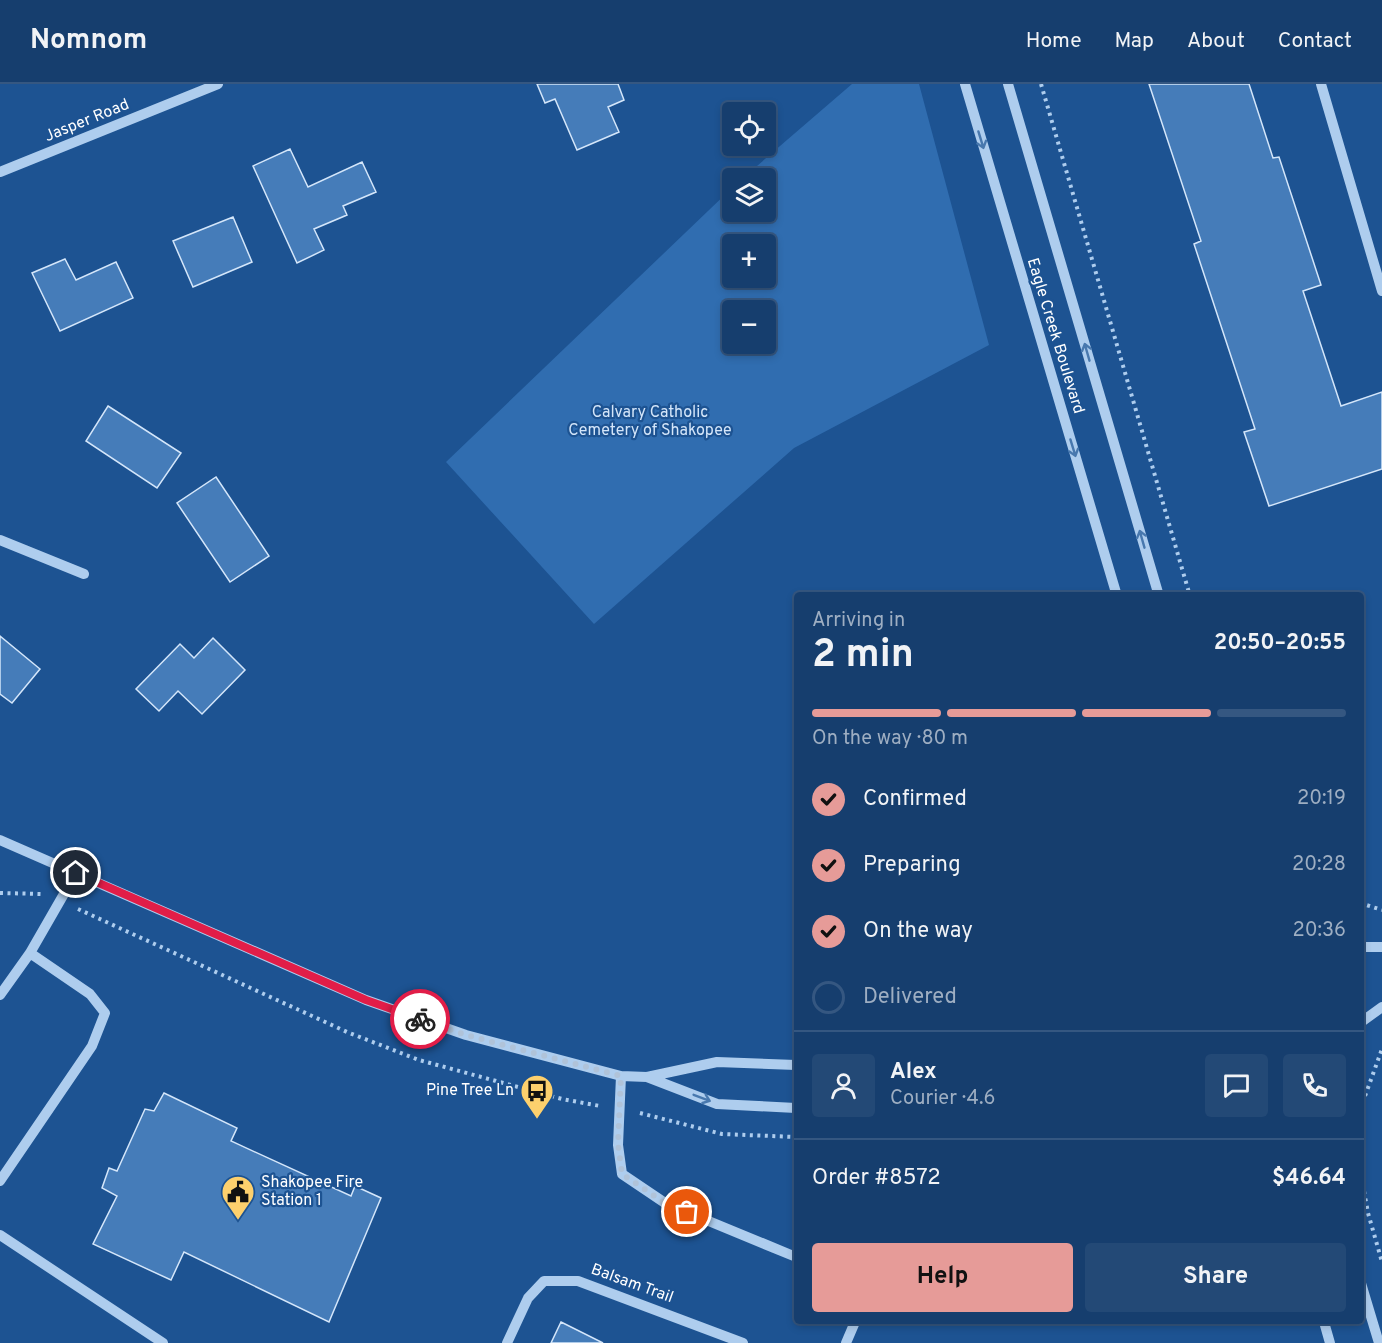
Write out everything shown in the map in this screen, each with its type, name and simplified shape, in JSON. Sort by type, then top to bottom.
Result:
[{"type":"street","name":"Jasper Road","points":[[0,172],[218,84]]},
{"type":"street","name":"Eagle Creek Boulevard","points":[[965,84],[1116,592]]},
{"type":"street","name":"Eagle Creek Boulevard","points":[[1008,84],[1158,592]]},
{"type":"street","points":[[1321,84],[1382,291]]},
{"type":"street","points":[[0,540],[84,574]]},
{"type":"street","points":[[0,840],[366,1000],[466,1035],[621,1076],[647,1077],[717,1062],[794,1065]]},
{"type":"street","points":[[0,995],[30,953],[76,873]]},
{"type":"street","points":[[1364,947],[1382,947]]},
{"type":"street","points":[[0,1181],[92,1046],[105,1013],[90,994],[30,953]]},
{"type":"street","points":[[1364,1020],[1382,1007]]},
{"type":"street","points":[[621,1076],[618,1144],[622,1174],[665,1203],[794,1256]]},
{"type":"street","points":[[647,1077],[717,1104],[794,1108]]},
{"type":"street","points":[[0,1235],[163,1343]]},
{"type":"street","name":"Balsam Trail","points":[[507,1343],[528,1298],[544,1281],[578,1281],[743,1343]]},
{"type":"street","points":[[1364,1293],[1379,1343]]},
{"type":"street","points":[[846,1343],[854,1324]]},
{"type":"street","points":[[1325,1324],[1330,1343]]},
{"type":"path","points":[[1041,84],[1189,592]]},
{"type":"path","points":[[1364,904],[1382,910]]},
{"type":"path","points":[[1364,1099],[1382,1049]]},
{"type":"path","points":[[1364,1191],[1382,1262]]},
{"type":"green space","name":"Calvary Catholic Cemetery of Shakopee","points":[[852,84],[919,84],[989,345],[794,448],[594,624],[446,462],[722,198],[722,222],[776,222],[776,168],[755,168],[769,156],[776,156],[776,150]]},
{"type":"building","points":[[537,84],[618,84],[624,100],[608,107],[619,132],[577,150],[555,99],[545,103]]},
{"type":"building","points":[[1149,84],[1249,84],[1273,158],[1279,157],[1321,285],[1303,291],[1341,406],[1382,392],[1382,469],[1269,506],[1244,432],[1255,429],[1194,244],[1201,241]]},
{"type":"building","points":[[290,149],[308,187],[362,162],[376,192],[343,206],[347,215],[314,229],[324,250],[297,263],[253,166]]},
{"type":"building","points":[[233,217],[252,262],[193,287],[173,241]]},
{"type":"building","points":[[65,259],[76,280],[116,262],[133,298],[60,331],[32,273]]},
{"type":"building","points":[[108,406],[181,453],[157,488],[86,441]]},
{"type":"building","points":[[216,477],[269,556],[230,582],[177,503]]},
{"type":"building","points":[[0,636],[40,669],[12,703],[0,694]]},
{"type":"building","points":[[213,638],[245,670],[202,714],[178,691],[159,711],[136,689],[180,644],[194,658]]},
{"type":"building","name":"Shakopee Fire Station 1","points":[[164,1093],[237,1128],[231,1141],[351,1196],[355,1186],[381,1198],[329,1322],[184,1252],[171,1280],[93,1244],[117,1196],[102,1188],[109,1168],[117,1171],[145,1109],[154,1111]]},
{"type":"building","points":[[561,1322],[603,1343],[551,1343]]},
{"type":"way so far","points":[[420,1019],[466,1035],[621,1076],[618,1144],[622,1174],[665,1203],[687,1212]]},
{"type":"place","name":"Pine Tree Ln","points":[[537,1120]]},
{"type":"place","name":"Shakopee Fire Station 1","points":[[238,1221]]},
{"type":"route","points":[[76,873],[366,1000],[420,1019]]}]
